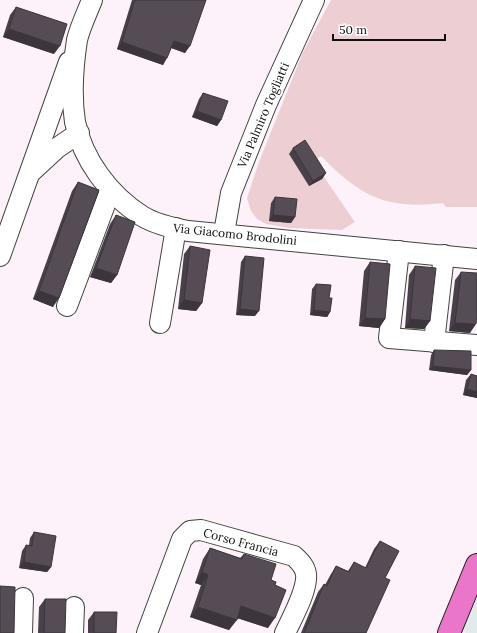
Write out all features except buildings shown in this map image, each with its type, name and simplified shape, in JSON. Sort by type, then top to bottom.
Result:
[{"type":"main road","points":[[449,633],[477,565]]},
{"type":"street","name":"Via Giacomo Brodolini","points":[[92,0],[78,38],[73,75],[77,128],[88,158],[110,191],[142,216],[176,228],[477,259]]},
{"type":"street","name":"Via Palmiro Togliatti","points":[[224,233],[231,193],[306,5]]},
{"type":"street","points":[[0,256],[28,174],[78,38]]},
{"type":"street","points":[[28,174],[77,128],[50,113]]},
{"type":"street","points":[[67,306],[110,191]]},
{"type":"street","points":[[160,322],[176,228]]},
{"type":"street","points":[[399,251],[389,338],[477,345]]},
{"type":"street","points":[[434,342],[444,255]]},
{"type":"street","name":"Corso Francia","points":[[147,633],[182,539],[190,531],[201,530],[294,556],[302,563],[306,574],[304,588],[285,633]]},
{"type":"street","points":[[22,633],[24,598]]},
{"type":"street","points":[[74,607],[74,633]]},
{"type":"shaded area","points":[[331,0],[477,0],[477,207],[446,207],[443,203],[423,205],[390,202],[375,197],[348,181],[321,156],[313,161],[355,222],[342,230],[290,228],[266,224],[257,219],[251,211],[247,198],[259,162],[303,52]]},
{"type":"shaded area","points":[[477,598],[477,633],[465,633],[464,630]]}]
